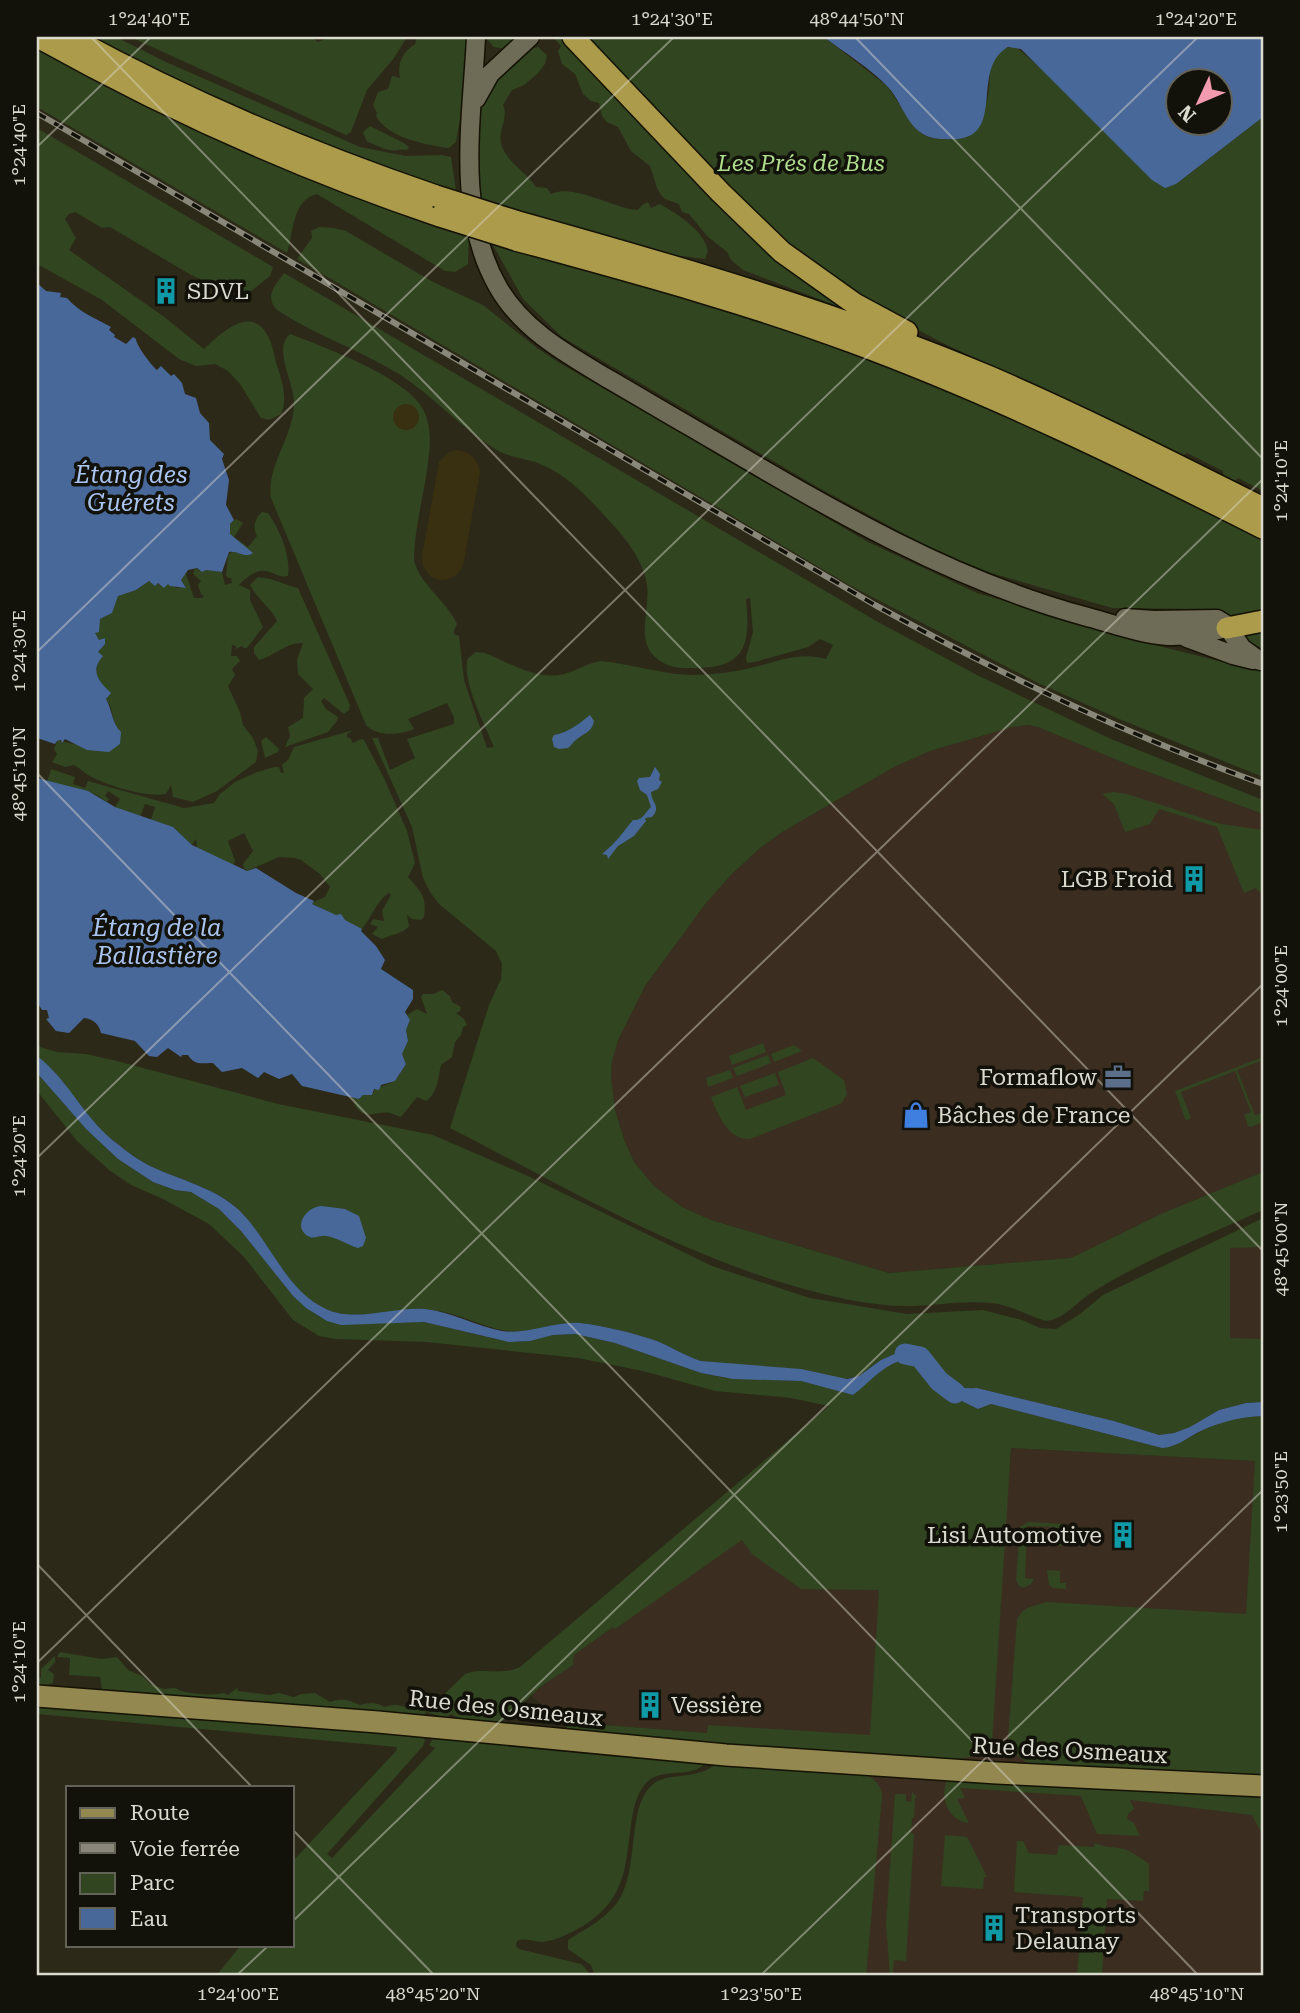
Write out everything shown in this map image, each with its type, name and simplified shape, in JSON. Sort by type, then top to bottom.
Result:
[{"type":"highway","points":[[38,37],[121,82],[226,133],[312,170],[516,230],[849,341],[1024,411],[1263,528]]},
{"type":"highway","points":[[70,37],[153,80],[266,132],[438,206]]},
{"type":"highway","points":[[573,37],[782,252],[847,299],[917,337],[924,351]]},
{"type":"highway","points":[[516,230],[679,267],[782,299],[924,351],[1082,419],[1263,508]]},
{"type":"highway","points":[[1227,628],[1263,621]]},
{"type":"main road","name":"Rue des Osmeaux","points":[[37,1696],[378,1722],[740,1756],[997,1773],[1263,1786]]},
{"type":"street","points":[[477,37],[491,50],[508,56]]},
{"type":"street","points":[[477,37],[469,179],[473,211],[498,288],[533,329],[569,355],[841,515],[971,578],[1054,608],[1135,630],[1178,636],[1213,646],[1233,656],[1262,661]]},
{"type":"street","points":[[472,109],[486,79],[530,37]]},
{"type":"street","points":[[971,578],[1122,617],[1142,620],[1213,618],[1222,622],[1242,648],[1262,661]]},
{"type":"street","points":[[1178,636],[1227,628]]},
{"type":"shaded area","points":[[1027,725],[1263,814],[1263,1172],[1163,1213],[1071,1258],[889,1273],[711,1220],[682,1207],[654,1186],[634,1162],[624,1139],[615,1110],[612,1061],[619,1038],[645,986],[706,903],[760,848],[784,831],[894,767],[930,751]]},
{"type":"shaded area","points":[[1263,1226],[1263,1976],[850,1976],[867,1745],[564,1722],[531,1696],[573,1665],[574,1655],[753,1528],[1010,1469],[1011,1448],[1256,1461],[1262,1396],[1224,1395],[1221,1243]]},
{"type":"green space","points":[[91,37],[116,37],[166,62],[360,147],[406,156],[451,157],[456,191],[270,122],[179,82]]},
{"type":"green space","points":[[130,37],[312,37],[318,42],[330,37],[407,37],[394,58],[367,90],[351,132],[346,135]]},
{"type":"green space","points":[[417,37],[468,37],[463,100],[456,142],[449,148],[398,135],[381,124],[376,116],[373,105],[378,92],[388,89],[392,76],[400,78],[402,59],[415,44]]},
{"type":"green space","points":[[485,37],[523,37],[505,49],[494,47]]},
{"type":"green space","points":[[553,37],[567,37],[847,310],[743,270],[731,260],[727,252],[707,236],[689,214],[682,212],[679,204],[665,199],[657,188],[650,166],[631,151],[618,127],[607,122],[602,116],[599,103],[591,101],[583,94],[575,74],[562,64],[558,51],[561,46]]},
{"type":"green space","name":"Les Prés de Bus","points":[[585,37],[824,37],[887,86],[922,134],[931,138],[952,140],[984,107],[993,59],[997,53],[1016,47],[1176,184],[1263,117],[1263,491],[1238,478],[1234,482],[1224,477],[1223,471],[1187,453],[1182,456],[941,342],[874,307],[828,278],[761,223]]},
{"type":"green space","points":[[538,47],[547,55],[545,64],[524,85],[512,90],[503,105],[505,114],[500,138],[511,161],[536,187],[547,188],[551,194],[560,191],[582,194],[638,210],[648,202],[651,208],[660,204],[689,223],[701,236],[708,251],[705,259],[674,255],[618,240],[481,198],[478,140],[484,99],[491,85],[513,60]]},
{"type":"green space","points":[[37,49],[142,104],[248,153],[357,197],[469,237],[468,264],[455,272],[445,271],[317,194],[302,203],[298,210],[287,253],[37,107]]},
{"type":"green space","points":[[370,126],[409,147],[407,150],[392,150],[367,142],[363,132]]},
{"type":"green space","points":[[37,128],[273,267],[270,276],[251,291],[228,291],[191,275],[110,227],[102,228],[75,212],[65,219],[76,238],[69,250],[163,316],[204,349],[232,326],[241,323],[257,324],[264,330],[281,377],[284,396],[281,414],[269,420],[261,418],[240,384],[228,371],[215,364],[196,366],[179,359],[102,300],[37,264]]},
{"type":"green space","points":[[319,227],[346,231],[433,282],[483,305],[558,362],[868,542],[977,593],[1163,647],[1263,672],[1263,777],[1038,683],[851,586],[297,259],[312,238],[311,231]]},
{"type":"green space","points":[[493,245],[694,301],[813,339],[985,407],[1152,485],[1263,540],[1263,614],[1232,621],[1208,609],[1112,608],[991,573],[934,550],[819,488],[562,337],[523,299]]},
{"type":"green space","points":[[284,273],[878,622],[977,675],[1111,739],[1263,800],[1263,814],[1027,725],[930,751],[894,767],[784,831],[760,848],[706,903],[645,986],[619,1038],[612,1061],[611,1076],[615,1110],[634,1162],[654,1186],[682,1207],[711,1220],[889,1273],[1071,1258],[1163,1213],[1263,1172],[1263,1210],[1133,1269],[1052,1320],[1046,1321],[991,1303],[882,1305],[812,1291],[718,1260],[627,1220],[450,1128],[489,1005],[501,979],[502,964],[496,951],[439,904],[430,892],[423,878],[412,827],[372,738],[378,738],[390,770],[415,758],[407,739],[454,724],[454,717],[447,703],[408,719],[414,729],[408,731],[382,733],[366,725],[271,498],[272,475],[293,417],[293,396],[283,348],[285,340],[290,334],[364,365],[402,387],[424,411],[429,427],[430,449],[414,561],[423,578],[457,624],[454,634],[459,636],[464,680],[487,748],[494,747],[468,678],[468,658],[476,652],[485,653],[540,675],[564,674],[601,661],[674,674],[698,675],[752,668],[793,657],[826,659],[833,645],[820,639],[808,647],[747,663],[753,632],[750,598],[746,599],[746,639],[736,657],[728,663],[683,668],[668,665],[656,658],[649,650],[646,640],[647,585],[643,569],[624,538],[589,499],[551,469],[495,449],[399,374],[277,310],[271,296]]},
{"type":"green space","points":[[262,512],[268,513],[277,527],[288,560],[288,576],[262,571],[250,575],[239,585],[250,590],[250,600],[263,627],[247,648],[242,646],[236,649],[236,646],[232,645],[231,656],[237,656],[240,661],[232,669],[235,675],[228,686],[243,725],[253,738],[258,751],[256,762],[217,791],[193,802],[173,797],[171,785],[166,794],[137,792],[95,779],[74,765],[65,767],[52,762],[57,754],[54,749],[57,741],[106,749],[120,744],[106,699],[110,693],[96,675],[100,654],[98,652],[105,644],[105,638],[99,640],[94,633],[100,619],[112,613],[117,596],[136,590],[149,581],[164,586],[168,584],[177,588],[186,587],[181,580],[185,571],[194,598],[202,598],[204,596],[198,585],[201,581],[193,574],[195,568],[202,572],[222,572],[225,585],[232,583],[231,578],[226,575],[228,555],[233,551],[241,554],[248,550],[230,535],[230,524],[236,519],[243,523],[234,537],[248,547],[257,536],[255,523]]},
{"type":"green space","points":[[258,577],[298,588],[350,705],[344,714],[324,698],[321,701],[326,709],[338,717],[337,721],[328,732],[285,747],[290,736],[288,727],[303,718],[304,698],[313,689],[298,674],[297,660],[303,643],[291,645],[259,660],[254,653],[254,647],[277,621],[250,585]]},
{"type":"green space","points":[[1263,628],[1263,648],[1248,643],[1242,636]]},
{"type":"green space","points":[[350,731],[347,737],[353,743],[364,740],[407,831],[415,863],[408,877],[420,891],[425,904],[424,917],[421,920],[407,915],[407,929],[382,939],[372,934],[378,927],[370,924],[373,919],[384,921],[382,911],[391,895],[389,893],[381,900],[362,929],[311,903],[325,897],[330,887],[320,874],[301,860],[279,857],[247,871],[243,864],[253,851],[244,833],[228,841],[235,861],[233,865],[197,848],[196,839],[192,845],[173,827],[151,820],[155,807],[145,804],[140,817],[115,807],[120,799],[108,791],[105,796],[109,799],[107,802],[95,794],[47,782],[51,769],[75,777],[73,784],[85,788],[88,781],[184,808],[214,803],[220,794],[235,782],[257,772],[279,767],[281,773],[284,773],[282,765],[288,760],[294,747]]},
{"type":"green space","points":[[266,737],[279,749],[265,758],[261,741]]},
{"type":"green space","points":[[1114,792],[1221,824],[1263,830],[1263,890],[1258,892],[1256,888],[1244,893],[1217,827],[1159,809],[1150,824],[1125,832],[1114,804],[1102,794]]},
{"type":"green space","points":[[442,990],[450,996],[452,1002],[461,1007],[456,1013],[467,1025],[463,1027],[455,1042],[452,1057],[441,1065],[433,1094],[426,1101],[417,1097],[401,1117],[390,1113],[364,1114],[359,1111],[352,1097],[359,1099],[363,1095],[372,1095],[375,1089],[395,1081],[406,1064],[402,1054],[408,1041],[406,1030],[410,1021],[407,1015],[417,1009],[427,1014],[421,997],[423,994],[434,994]]},
{"type":"green space","points":[[763,1043],[766,1052],[732,1065],[729,1056]]},
{"type":"green space","points":[[794,1045],[802,1051],[774,1062],[771,1054]]},
{"type":"green space","points":[[37,1046],[57,1052],[86,1054],[117,1061],[278,1104],[433,1135],[528,1176],[712,1266],[810,1298],[907,1314],[983,1310],[1022,1320],[1040,1328],[1056,1329],[1103,1295],[1263,1218],[1263,1247],[1230,1248],[1230,1338],[1263,1339],[1263,1402],[1219,1410],[1190,1427],[1158,1435],[1114,1421],[977,1388],[955,1386],[941,1378],[931,1366],[933,1357],[881,1360],[859,1376],[843,1379],[701,1361],[648,1338],[580,1323],[516,1332],[431,1310],[365,1314],[330,1311],[302,1293],[239,1210],[211,1191],[148,1165],[107,1135],[37,1056]]},
{"type":"green space","points":[[768,1055],[771,1063],[737,1076],[733,1068]]},
{"type":"green space","points":[[1263,1057],[1263,1060],[1237,1070],[1255,1115],[1263,1113],[1263,1122],[1248,1126],[1244,1115],[1251,1112],[1235,1071],[1181,1092],[1191,1118],[1186,1121],[1175,1091]]},
{"type":"green space","points":[[813,1058],[844,1080],[847,1094],[842,1103],[750,1139],[736,1136],[725,1125],[711,1097],[737,1087],[746,1110],[786,1095],[778,1072]]},
{"type":"green space","points":[[730,1070],[733,1078],[708,1087],[706,1078]]},
{"type":"green space","points":[[37,1073],[86,1129],[118,1159],[153,1182],[175,1190],[191,1192],[219,1209],[241,1231],[293,1296],[319,1317],[391,1323],[424,1322],[519,1342],[553,1335],[575,1334],[615,1343],[701,1373],[726,1378],[801,1381],[853,1395],[882,1369],[909,1360],[921,1366],[940,1389],[978,1409],[991,1404],[1162,1448],[1225,1420],[1263,1416],[1263,1783],[1034,1766],[1017,1755],[1008,1739],[1017,1620],[1026,1609],[1046,1602],[1246,1614],[1255,1461],[1011,1448],[992,1743],[983,1754],[956,1760],[566,1734],[567,1722],[707,1733],[708,1725],[870,1735],[879,1590],[801,1589],[752,1554],[742,1540],[574,1655],[573,1665],[543,1685],[497,1726],[477,1727],[451,1714],[446,1718],[426,1712],[465,1674],[506,1671],[520,1667],[829,1406],[791,1398],[715,1391],[643,1371],[578,1358],[426,1342],[319,1336],[293,1320],[244,1257],[209,1224],[131,1185],[109,1170],[77,1141],[37,1091]]},
{"type":"green space","points":[[775,1073],[779,1085],[745,1097],[740,1086]]},
{"type":"green space","points":[[1028,1522],[1063,1524],[1062,1546],[1055,1545],[1055,1527],[1027,1526],[1025,1578],[1034,1579],[1024,1588],[1019,1586],[1016,1580],[1020,1527]]},
{"type":"green space","points":[[1047,1570],[1060,1571],[1060,1583],[1066,1583],[1066,1589],[1049,1585]]},
{"type":"green space","points":[[60,1652],[101,1659],[117,1657],[128,1670],[142,1676],[150,1684],[164,1689],[228,1695],[237,1688],[238,1691],[270,1695],[279,1693],[294,1697],[315,1693],[330,1702],[341,1700],[385,1707],[398,1705],[421,1708],[426,1712],[424,1718],[367,1714],[360,1709],[124,1694],[121,1690],[112,1695],[102,1690],[100,1677],[69,1675],[70,1658],[57,1657]]},
{"type":"green space","points":[[55,1656],[55,1662],[48,1670],[54,1674],[53,1683],[37,1688],[41,1669]]},
{"type":"green space","points":[[37,1701],[422,1736],[425,1740],[423,1746],[327,1854],[332,1858],[435,1748],[429,1745],[434,1737],[705,1763],[692,1771],[652,1778],[643,1787],[634,1809],[622,1879],[609,1904],[598,1915],[578,1929],[553,1940],[517,1941],[516,1946],[519,1949],[581,1964],[589,1976],[216,1976],[240,1946],[294,1946],[294,1860],[397,1747],[37,1714]]},
{"type":"green space","points":[[717,1764],[863,1772],[878,1785],[882,1796],[866,1976],[595,1976],[591,1965],[568,1949],[568,1940],[602,1918],[619,1900],[629,1872],[639,1809],[651,1786],[667,1778],[707,1770]]},
{"type":"green space","points":[[947,1780],[1263,1796],[1263,1836],[1252,1815],[1130,1800],[1134,1809],[1127,1819],[1134,1823],[1140,1836],[1097,1834],[1081,1796],[960,1788],[965,1798],[957,1799],[969,1823],[956,1818],[948,1808],[944,1794]]},
{"type":"green space","points":[[912,1792],[917,1797],[912,1818],[911,1833],[914,1834],[906,1961],[894,1960],[893,1974],[904,1976],[890,1976],[886,1924],[895,1794],[906,1794],[906,1801],[911,1802]]},
{"type":"green space","points":[[945,1835],[967,1837],[987,1877],[984,1877],[983,1889],[941,1886]]},
{"type":"green space","points":[[1017,1841],[1023,1841],[1029,1853],[1057,1855],[1059,1845],[1094,1847],[1095,1843],[1124,1849],[1149,1864],[1149,1891],[1144,1891],[1143,1901],[1107,1899],[1102,1976],[1077,1976],[1083,1897],[1014,1892]]},
{"type":"sand","points":[[406,404],[415,408],[419,417],[415,426],[406,430],[397,426],[393,417],[397,408]]},
{"type":"sand","points":[[456,450],[472,456],[480,472],[463,566],[452,578],[445,580],[432,577],[427,572],[422,556],[439,462],[449,452]]},
{"type":"water","points":[[824,37],[1263,37],[1263,117],[1176,184],[1165,188],[1152,180],[1021,49],[1008,47],[996,58],[990,72],[983,119],[977,130],[965,138],[933,138],[917,130],[888,87]]},
{"type":"water","name":"Étang des Guérets","points":[[37,283],[46,291],[61,293],[60,297],[67,298],[82,311],[111,327],[109,330],[114,337],[126,344],[133,337],[136,339],[157,370],[161,366],[171,376],[174,374],[182,383],[185,394],[196,398],[200,413],[209,423],[210,440],[224,454],[222,459],[229,480],[226,505],[234,520],[230,524],[230,534],[253,553],[247,555],[229,552],[222,572],[202,572],[197,568],[188,570],[181,580],[186,588],[168,584],[164,588],[149,581],[136,590],[118,596],[112,613],[100,619],[99,632],[95,633],[99,640],[105,638],[105,644],[98,652],[103,656],[96,671],[99,680],[111,693],[106,699],[121,732],[120,744],[109,752],[87,750],[65,739],[62,743],[61,740],[55,744],[37,738]]},
{"type":"water","points":[[590,715],[594,721],[589,730],[568,748],[554,747],[554,735],[569,730]]},
{"type":"water","points":[[655,767],[662,782],[658,789],[651,792],[656,807],[655,813],[652,817],[645,818],[646,821],[634,836],[618,846],[608,859],[607,855],[602,854],[633,820],[642,817],[651,807],[647,795],[640,790],[637,781],[639,778],[650,777]]},
{"type":"water","name":"Étang de la Ballastière","points":[[37,778],[88,791],[115,807],[173,827],[192,845],[247,871],[256,868],[314,901],[312,904],[336,915],[341,914],[345,920],[362,929],[385,960],[381,969],[413,990],[413,999],[405,1012],[410,1020],[406,1030],[408,1041],[402,1054],[406,1064],[395,1081],[381,1085],[379,1090],[374,1089],[372,1095],[363,1095],[359,1099],[302,1086],[292,1074],[279,1079],[264,1072],[258,1078],[242,1068],[222,1072],[213,1063],[196,1062],[188,1055],[181,1057],[168,1048],[157,1057],[149,1056],[135,1041],[101,1033],[93,1021],[84,1018],[69,1033],[56,1031],[46,1019],[49,1018],[47,1010],[42,1010],[37,1002]]},
{"type":"water","points":[[37,1056],[59,1077],[96,1124],[128,1152],[153,1168],[211,1191],[239,1210],[299,1290],[326,1309],[338,1313],[362,1314],[425,1309],[492,1329],[512,1332],[560,1324],[590,1324],[657,1341],[701,1361],[801,1369],[847,1379],[859,1376],[881,1360],[913,1346],[933,1357],[931,1366],[925,1370],[915,1363],[896,1362],[853,1395],[801,1381],[733,1379],[701,1373],[615,1343],[575,1334],[509,1342],[424,1322],[341,1325],[327,1321],[293,1296],[241,1231],[219,1209],[191,1192],[175,1190],[153,1182],[118,1159],[86,1129],[37,1073]]},
{"type":"water","points":[[321,1206],[345,1209],[359,1216],[366,1238],[363,1246],[358,1248],[330,1237],[312,1237],[305,1233],[302,1219]]},
{"type":"water","points":[[936,1373],[954,1386],[977,1388],[1114,1421],[1159,1435],[1174,1433],[1219,1410],[1246,1403],[1263,1402],[1263,1416],[1218,1424],[1162,1448],[991,1404],[978,1409],[933,1383],[928,1378]]},
{"type":"waterway","points":[[905,1354],[920,1357],[939,1381],[955,1393]]},
{"type":"railway","points":[[37,113],[875,605],[1066,702],[1163,745],[1263,784]]},
{"type":"place","name":"SDVL","points":[[166,291]]},
{"type":"place","name":"LGB Froid","points":[[1194,879]]},
{"type":"place","name":"Formaflow","points":[[1118,1077]]},
{"type":"place","name":"Bâches de France","points":[[916,1115]]},
{"type":"place","name":"Lisi Automotive","points":[[1123,1535]]},
{"type":"place","name":"Vessière","points":[[650,1705]]},
{"type":"place","name":"Transports Delaunay","points":[[994,1928]]}]
